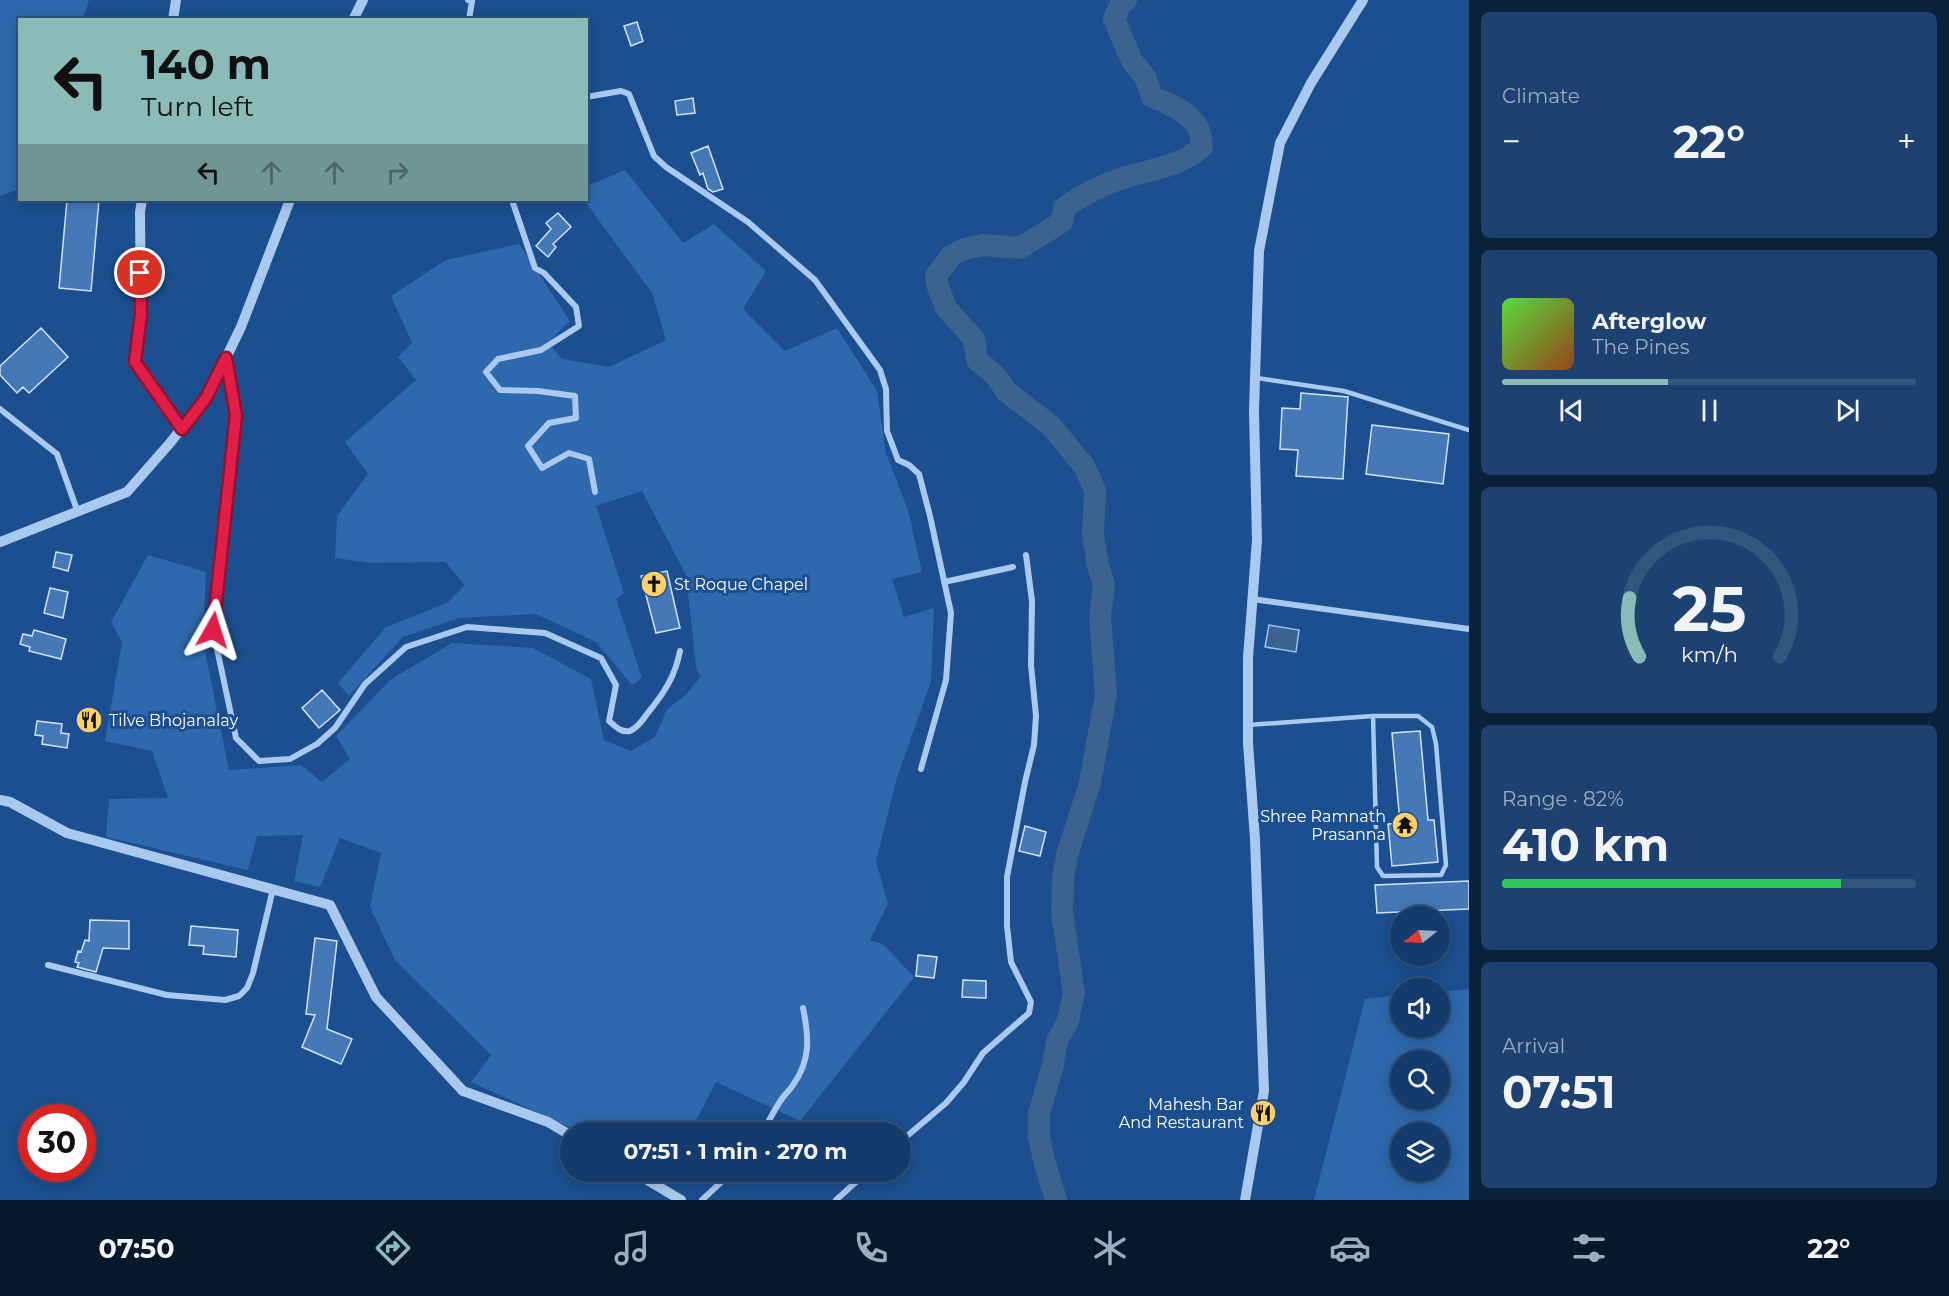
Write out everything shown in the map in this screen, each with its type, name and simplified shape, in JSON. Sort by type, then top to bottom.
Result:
[{"type":"street","points":[[173,18],[176,0]]},
{"type":"street","points":[[354,18],[363,0]]},
{"type":"street","points":[[468,0],[472,1],[469,18]]},
{"type":"street","points":[[1245,1200],[1264,1091],[1255,839],[1248,725],[1248,658],[1257,540],[1254,411],[1259,251],[1280,143],[1311,83],[1363,0]]},
{"type":"street","points":[[588,97],[621,91],[629,94],[654,156],[666,167],[748,222],[815,280],[880,370],[886,389],[886,431],[898,460],[909,465],[919,474],[951,613],[946,680],[921,768]]},
{"type":"street","points":[[142,201],[141,314],[135,362],[182,429]]},
{"type":"street","points":[[0,542],[127,492],[182,429],[206,398],[241,327],[290,201]]},
{"type":"street","points":[[512,201],[535,268],[544,273],[576,307],[579,326],[541,350],[498,359],[486,372],[500,390],[538,391],[575,396],[576,418],[549,423],[528,446],[542,468],[569,453],[589,459],[595,492]]},
{"type":"street","points":[[226,358],[236,415],[213,630],[236,738],[259,761],[290,759],[317,744],[335,728],[365,684],[406,647],[467,627],[545,633],[601,658],[616,685],[609,721],[620,730],[629,731],[638,725],[665,692],[677,665],[680,651]]},
{"type":"street","points":[[0,409],[57,454],[77,510]]},
{"type":"street","points":[[911,1133],[946,1103],[964,1082],[983,1053],[1029,1013],[1030,1002],[1011,962],[1006,926],[1008,877],[1034,745],[1036,716],[1031,665],[1032,601],[1026,555]]},
{"type":"street","points":[[944,582],[1012,567]]},
{"type":"street","points":[[1252,599],[1469,629]]},
{"type":"street","points":[[0,800],[10,802],[67,832],[330,905],[376,997],[463,1091],[548,1122],[560,1129]]},
{"type":"street","points":[[48,965],[167,995],[225,1000],[239,996],[247,988],[253,973],[273,889]]},
{"type":"street","points":[[768,1122],[782,1097],[803,1069],[807,1057],[808,1045],[803,1008]]},
{"type":"street","points":[[651,1182],[681,1200]]},
{"type":"street","points":[[702,1200],[721,1182]]},
{"type":"street","points":[[836,1200],[856,1182]]},
{"type":"lane","points":[[1256,378],[1344,391],[1469,430]]},
{"type":"lane","points":[[1248,725],[1373,716],[1418,716],[1432,727],[1436,744],[1446,865],[1441,875],[1383,876],[1377,867],[1373,716]]},
{"type":"shaded area","points":[[0,0],[89,0],[83,18],[18,18],[18,189],[0,196]]},
{"type":"shaded area","points":[[625,170],[683,243],[714,224],[766,271],[743,309],[785,351],[837,328],[877,391],[886,453],[908,510],[922,572],[892,579],[904,617],[934,608],[931,681],[896,781],[876,861],[888,904],[870,940],[884,945],[914,977],[800,1121],[716,1082],[695,1122],[560,1123],[471,1082],[491,1055],[395,960],[370,907],[381,853],[340,838],[320,887],[294,881],[303,835],[257,836],[248,870],[106,837],[109,799],[168,798],[152,751],[105,741],[122,642],[111,622],[148,555],[206,572],[203,641],[229,770],[301,765],[322,782],[350,759],[336,736],[390,680],[452,643],[533,648],[591,679],[604,740],[631,751],[655,737],[667,709],[686,695],[700,677],[696,666],[686,575],[642,491],[596,506],[624,593],[616,599],[642,678],[632,685],[596,642],[536,614],[459,618],[403,637],[349,696],[338,683],[386,627],[447,603],[465,585],[445,562],[371,563],[335,558],[337,516],[368,474],[345,442],[416,380],[398,357],[412,343],[391,296],[446,260],[519,244],[570,321],[548,343],[562,359],[609,367],[666,340],[652,293],[585,201],[588,201],[588,186]]},
{"type":"shaded area","points":[[1269,625],[1299,630],[1296,652],[1265,647]]},
{"type":"shaded area","points":[[1469,989],[1469,1200],[1314,1200],[1365,999],[1390,996],[1390,1038],[1450,1038],[1450,991]]},
{"type":"building","points":[[637,22],[643,41],[631,46],[624,26]]},
{"type":"building","points":[[693,98],[695,113],[677,115],[675,101]]},
{"type":"building","points":[[708,146],[723,189],[713,192],[708,189],[703,173],[700,175],[691,153]]},
{"type":"building","points":[[67,201],[99,201],[91,291],[59,288]]},
{"type":"building","points":[[558,213],[571,227],[553,244],[556,247],[548,257],[536,246],[551,229],[546,223]]},
{"type":"building","points":[[41,328],[68,357],[29,393],[23,387],[17,393],[0,375],[0,366]]},
{"type":"building","points":[[1301,393],[1348,397],[1343,479],[1296,476],[1298,450],[1280,449],[1282,408],[1300,409]]},
{"type":"building","points":[[1372,425],[1449,434],[1443,484],[1366,474]]},
{"type":"building","points":[[56,552],[72,555],[68,571],[53,567]]},
{"type":"building","points":[[667,571],[680,628],[656,633],[641,576]]},
{"type":"building","points":[[50,588],[68,592],[63,618],[44,613]]},
{"type":"building","points":[[34,630],[66,639],[61,659],[29,651],[30,647],[20,644],[23,634],[32,636]]},
{"type":"building","points":[[322,690],[340,710],[319,728],[302,708]]},
{"type":"building","points":[[37,721],[62,724],[61,733],[69,734],[67,748],[42,744],[43,736],[35,735]]},
{"type":"building","points":[[1420,731],[1428,820],[1434,820],[1438,862],[1392,866],[1388,824],[1400,823],[1392,733]]},
{"type":"building","points":[[1025,826],[1046,832],[1040,856],[1019,851]]},
{"type":"building","points":[[1469,881],[1469,909],[1450,910],[1450,906],[1390,906],[1390,912],[1377,913],[1375,885]]},
{"type":"building","points":[[90,920],[129,921],[129,949],[103,948],[96,972],[77,967],[79,963],[75,962],[78,951],[81,952],[85,940],[89,941]]},
{"type":"building","points":[[191,926],[238,930],[236,957],[203,954],[204,946],[189,945]]},
{"type":"building","points":[[315,938],[337,941],[327,1029],[352,1039],[341,1064],[302,1047],[315,1015],[306,1014]]},
{"type":"building","points":[[918,955],[937,957],[934,978],[916,976]]},
{"type":"building","points":[[963,980],[986,981],[986,998],[962,997]]},
{"type":"waterway","points":[[1056,1200],[1039,1136],[1039,1114],[1053,1065],[1057,1041],[1068,1021],[1074,993],[1062,913],[1063,878],[1067,855],[1090,783],[1106,694],[1100,616],[1104,584],[1098,566],[1093,534],[1095,490],[1084,466],[1051,426],[1006,391],[996,376],[977,360],[974,339],[946,308],[936,276],[952,255],[964,249],[983,245],[1020,248],[1062,222],[1064,208],[1089,192],[1117,180],[1173,164],[1202,147],[1200,132],[1190,117],[1152,97],[1145,77],[1132,61],[1114,19],[1122,1],[1126,0]]},
{"type":"place","name":"St Roque Chapel","points":[[654,584]]},
{"type":"place","name":"Tilve Bhojanalay","points":[[89,720]]},
{"type":"place","name":"Shree Ramnath Prasanna","points":[[1405,825]]},
{"type":"place","name":"Mahesh Bar And Restaurant","points":[[1263,1113]]},
{"type":"route","points":[[140,273],[141,314],[135,362],[182,429],[206,398],[226,358],[236,415],[213,630]]}]
